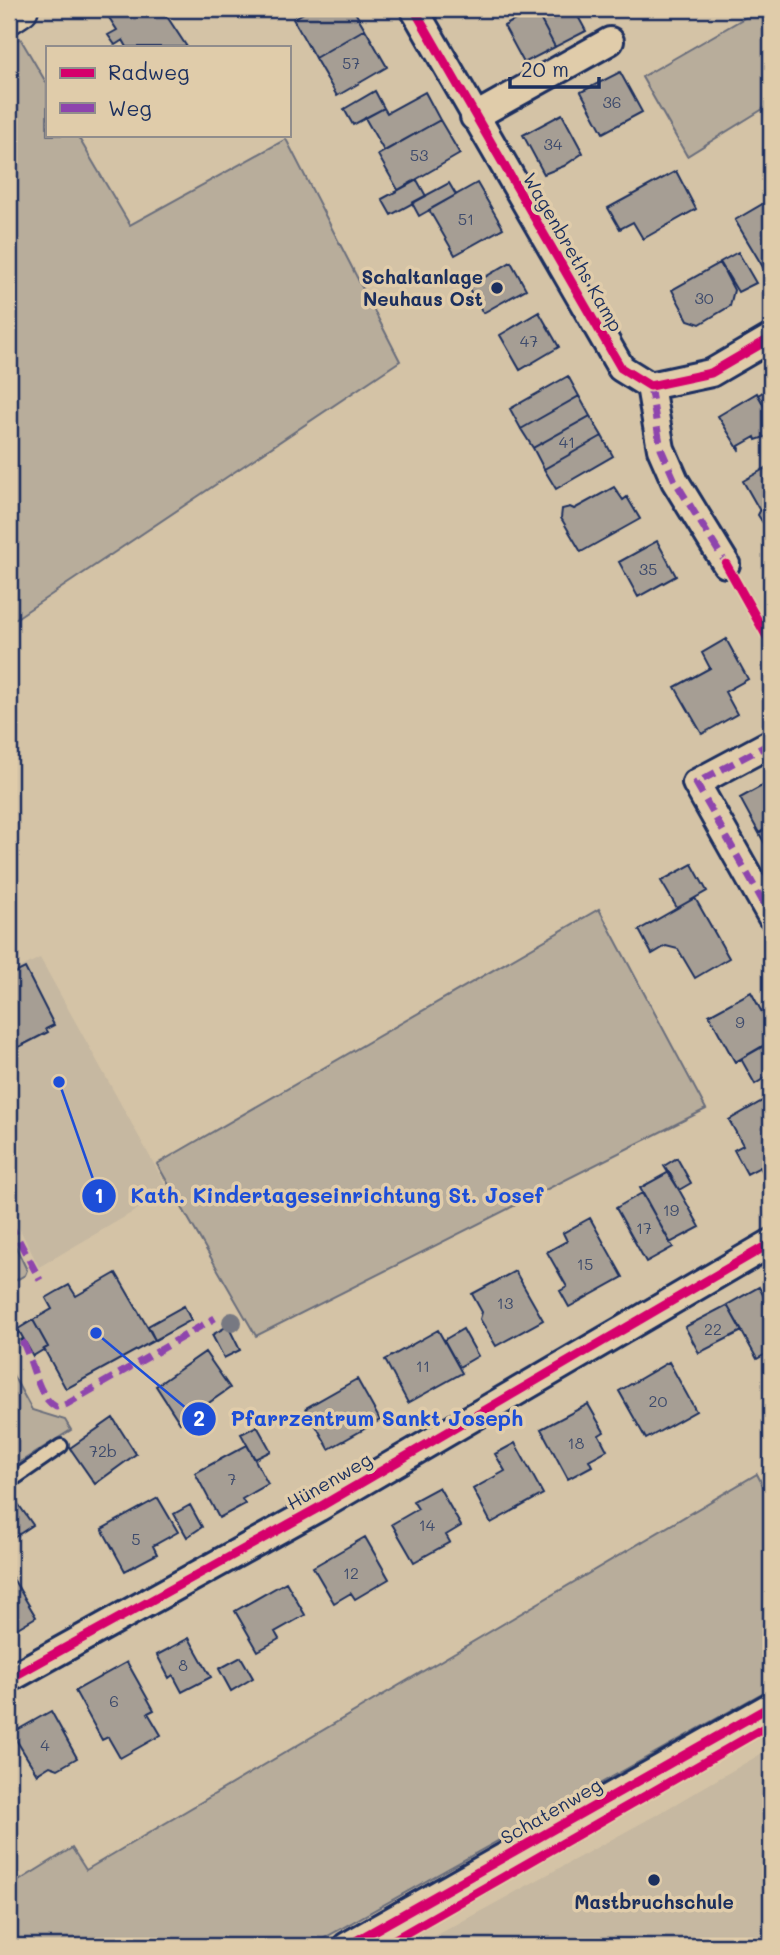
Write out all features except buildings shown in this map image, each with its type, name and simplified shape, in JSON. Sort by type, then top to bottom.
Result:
[{"type":"street","points":[[9,17],[21,9]]},
{"type":"street","name":"Wagenbreths Kamp","points":[[414,9],[621,368],[650,386]]},
{"type":"street","points":[[474,117],[610,41]]},
{"type":"street","points":[[726,564],[674,481],[661,449],[650,386],[711,373],[771,338]]},
{"type":"street","points":[[771,743],[696,783],[771,916]]},
{"type":"street","name":"Hünenweg","points":[[9,1679],[318,1508],[771,1243]]},
{"type":"street","name":"Schatenweg","points":[[347,1946],[771,1706]]},
{"type":"lane","points":[[9,1482],[61,1446]]},
{"type":"path","points":[[16,1330],[22,1341]]},
{"type":"shaded area","points":[[760,9],[771,9],[771,104],[687,156],[642,77]]},
{"type":"shaded area","points":[[20,38],[46,82],[46,136],[78,136],[130,225],[286,139],[400,361],[9,623],[9,46]]},
{"type":"shaded area","points":[[599,909],[706,1109],[256,1336],[157,1164]]},
{"type":"shaded area","points":[[40,958],[169,1191],[39,1267],[9,1208],[9,973]]},
{"type":"shaded area","points":[[9,1233],[27,1270],[25,1275],[9,1284]]},
{"type":"shaded area","points":[[9,1368],[32,1410],[65,1420],[71,1430],[9,1469]]},
{"type":"shaded area","points":[[757,1474],[771,1501],[771,1688],[310,1946],[9,1946],[9,1887],[72,1848],[86,1870]]},
{"type":"shaded area","name":"Mastbruchschule","points":[[771,1748],[771,1946],[417,1946],[658,1814]]},
{"type":"marked path","points":[[650,386],[661,449],[675,481],[730,570]]},
{"type":"marked path","points":[[771,743],[696,783],[771,916]]},
{"type":"marked path","points":[[9,1222],[40,1280]]},
{"type":"marked path","points":[[9,1316],[16,1330]]},
{"type":"marked path","points":[[22,1341],[44,1395],[56,1407],[67,1404],[215,1318]]},
{"type":"cycle path","points":[[414,9],[621,368],[650,386],[711,373],[771,338]]},
{"type":"cycle path","points":[[726,564],[771,644]]},
{"type":"cycle path","points":[[9,1679],[318,1508],[771,1243]]},
{"type":"cycle path","points":[[347,1946],[771,1706]]},
{"type":"cycle path","points":[[383,1946],[771,1724]]},
{"type":"place","name":"Schaltanlage Neuhaus Ost","points":[[497,288]]},
{"type":"place","name":"Kath. Kindertageseinrichtung St. Josef","points":[[59,1082]]},
{"type":"place","name":"Pfarrzentrum Sankt Joseph","points":[[96,1333]]},
{"type":"place","name":"Mastbruchschule","points":[[654,1880]]}]
